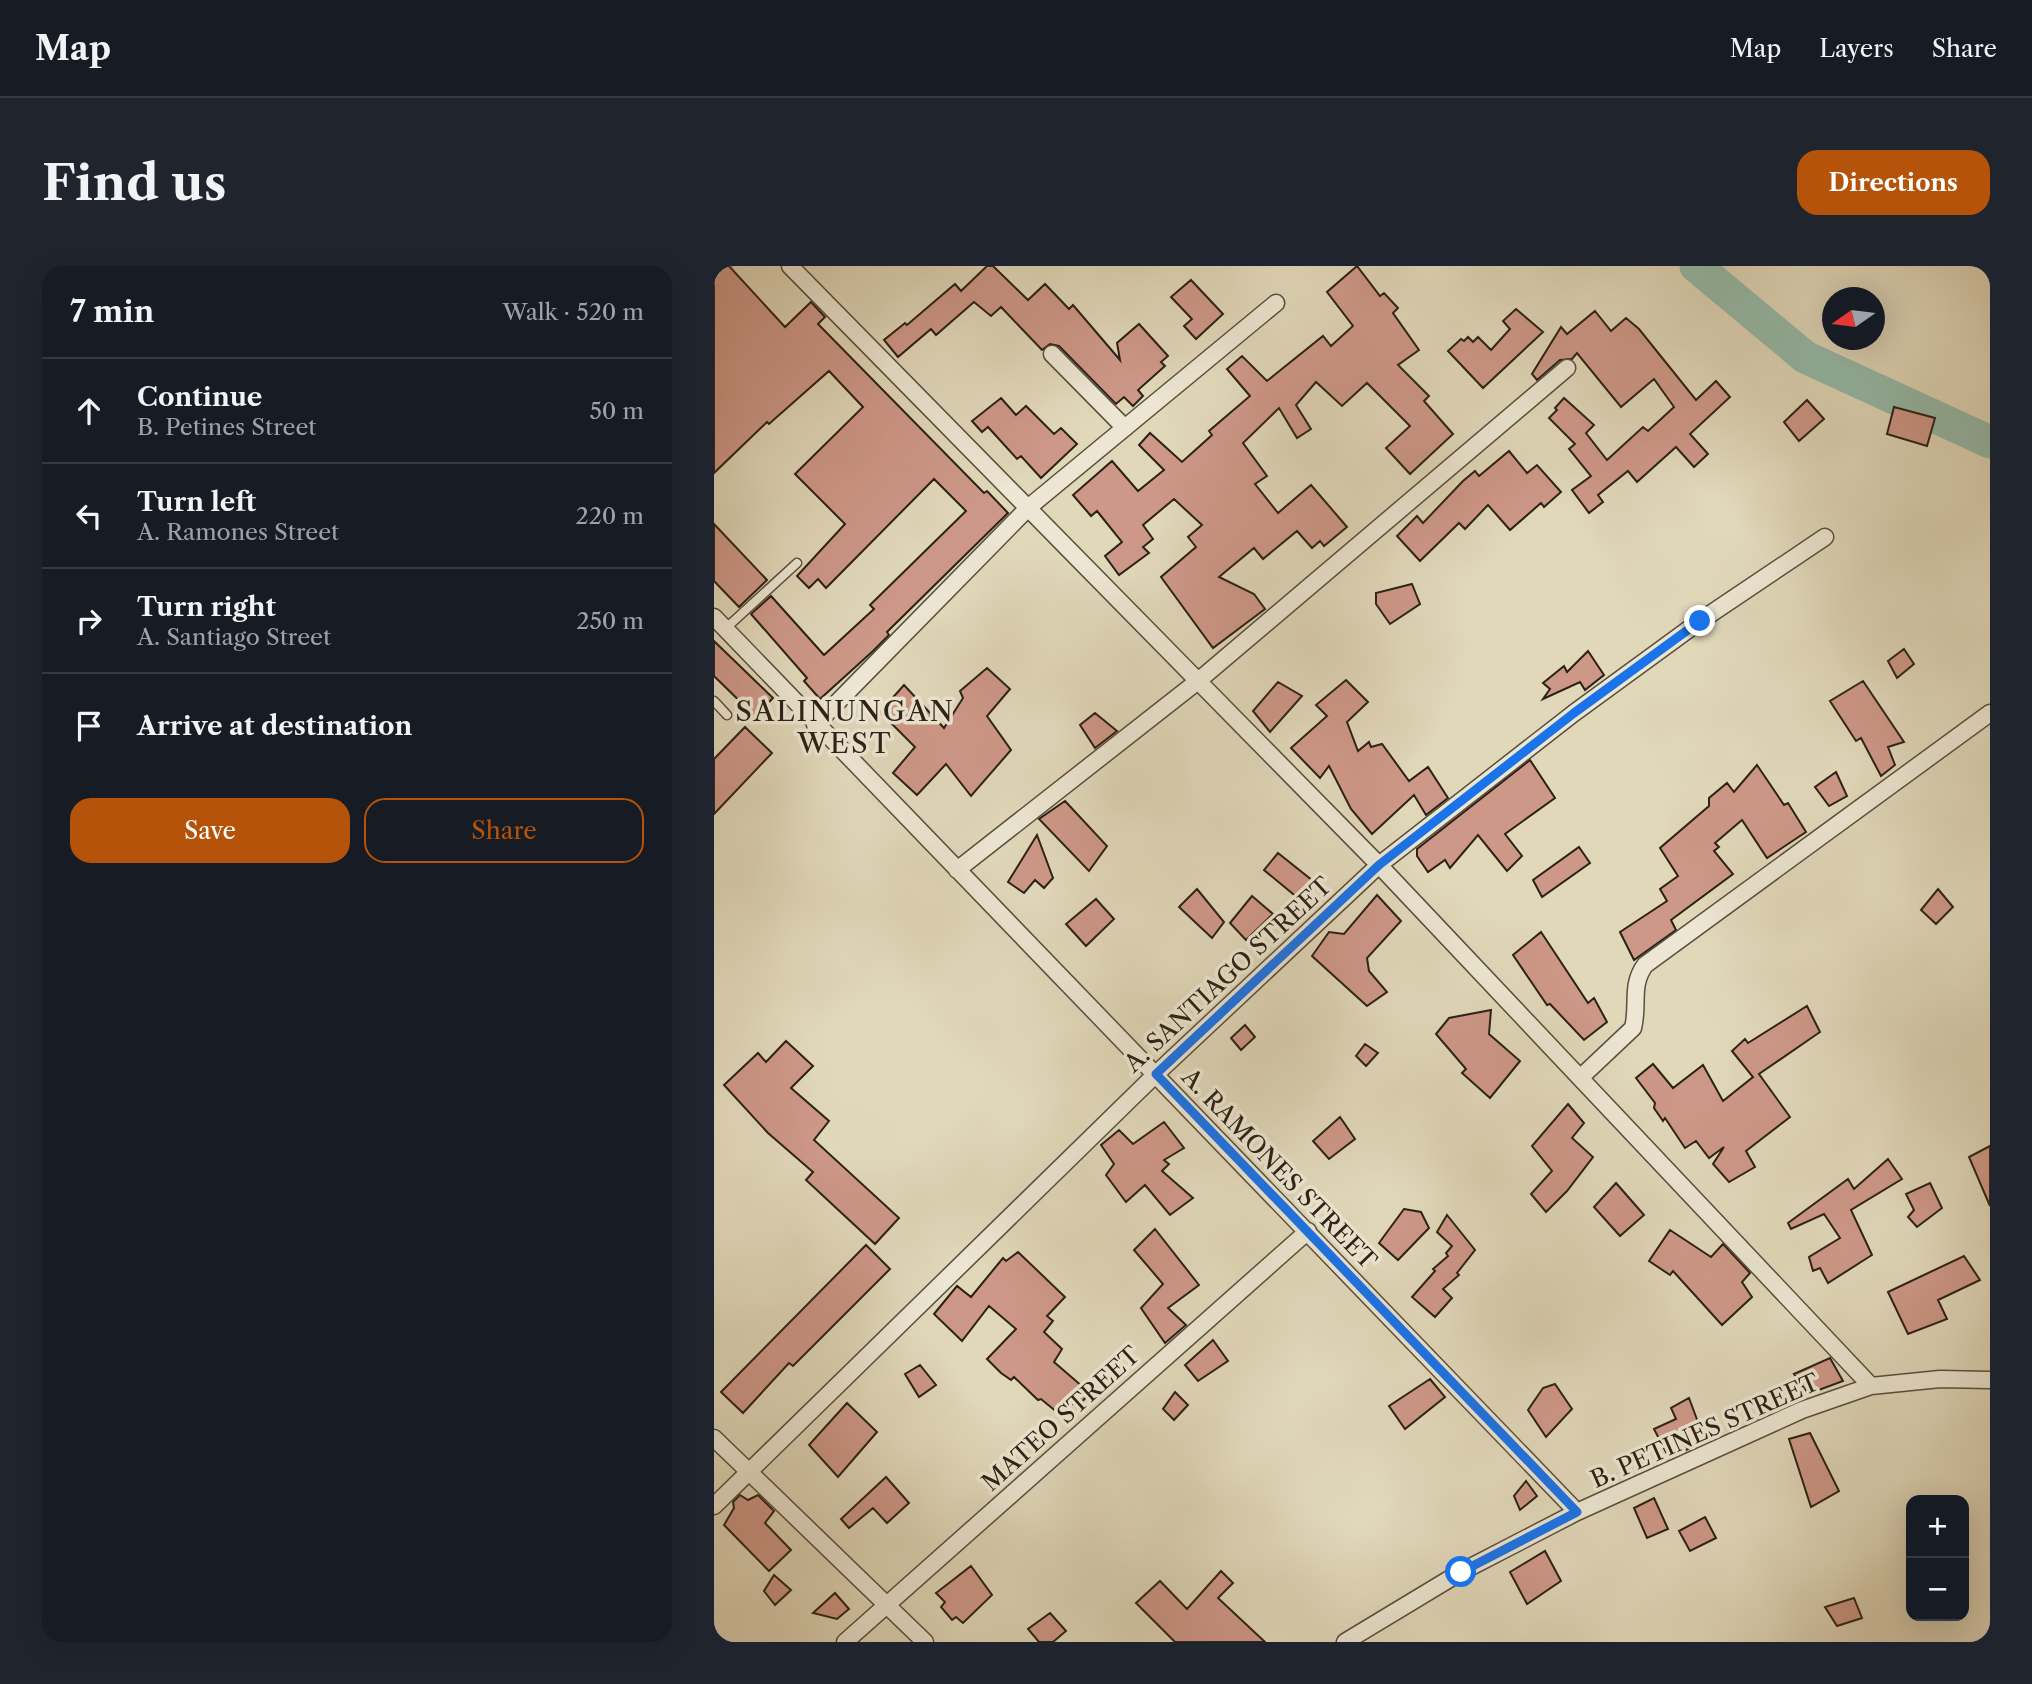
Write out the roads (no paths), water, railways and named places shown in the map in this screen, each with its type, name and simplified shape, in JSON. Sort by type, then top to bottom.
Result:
[{"type":"street","points":[[790,266],[1379,865],[1871,1386]]},
{"type":"street","points":[[816,725],[1029,508],[1276,303]]},
{"type":"street","points":[[1052,354],[1125,428]]},
{"type":"street","points":[[957,870],[1198,681],[1567,368]]},
{"type":"street","name":"A. SANTIAGO STREET","points":[[714,1506],[1156,1074],[1379,865],[1574,713],[1700,621],[1825,537]]},
{"type":"street","name":"A. RAMONES STREET","points":[[717,620],[1577,1512]]},
{"type":"street","points":[[1580,1078],[1633,1028],[1634,989],[1637,976],[1645,965],[1990,713]]},
{"type":"street","name":"MATEO STREET","points":[[845,1642],[1308,1231]]},
{"type":"street","name":"B. PETINES STREET","points":[[1345,1642],[1461,1572],[1577,1512],[1802,1410],[1871,1386],[1940,1379],[1990,1380]]},
{"type":"street","points":[[714,1438],[925,1642]]},
{"type":"lane","points":[[717,620],[797,563]]},
{"type":"lane","points":[[714,701],[727,715]]},
{"type":"waterway","points":[[1696,266],[1805,357],[1990,442]]},
{"type":"district","name":"SALINUNGAN WEST","points":[[845,727]]}]
